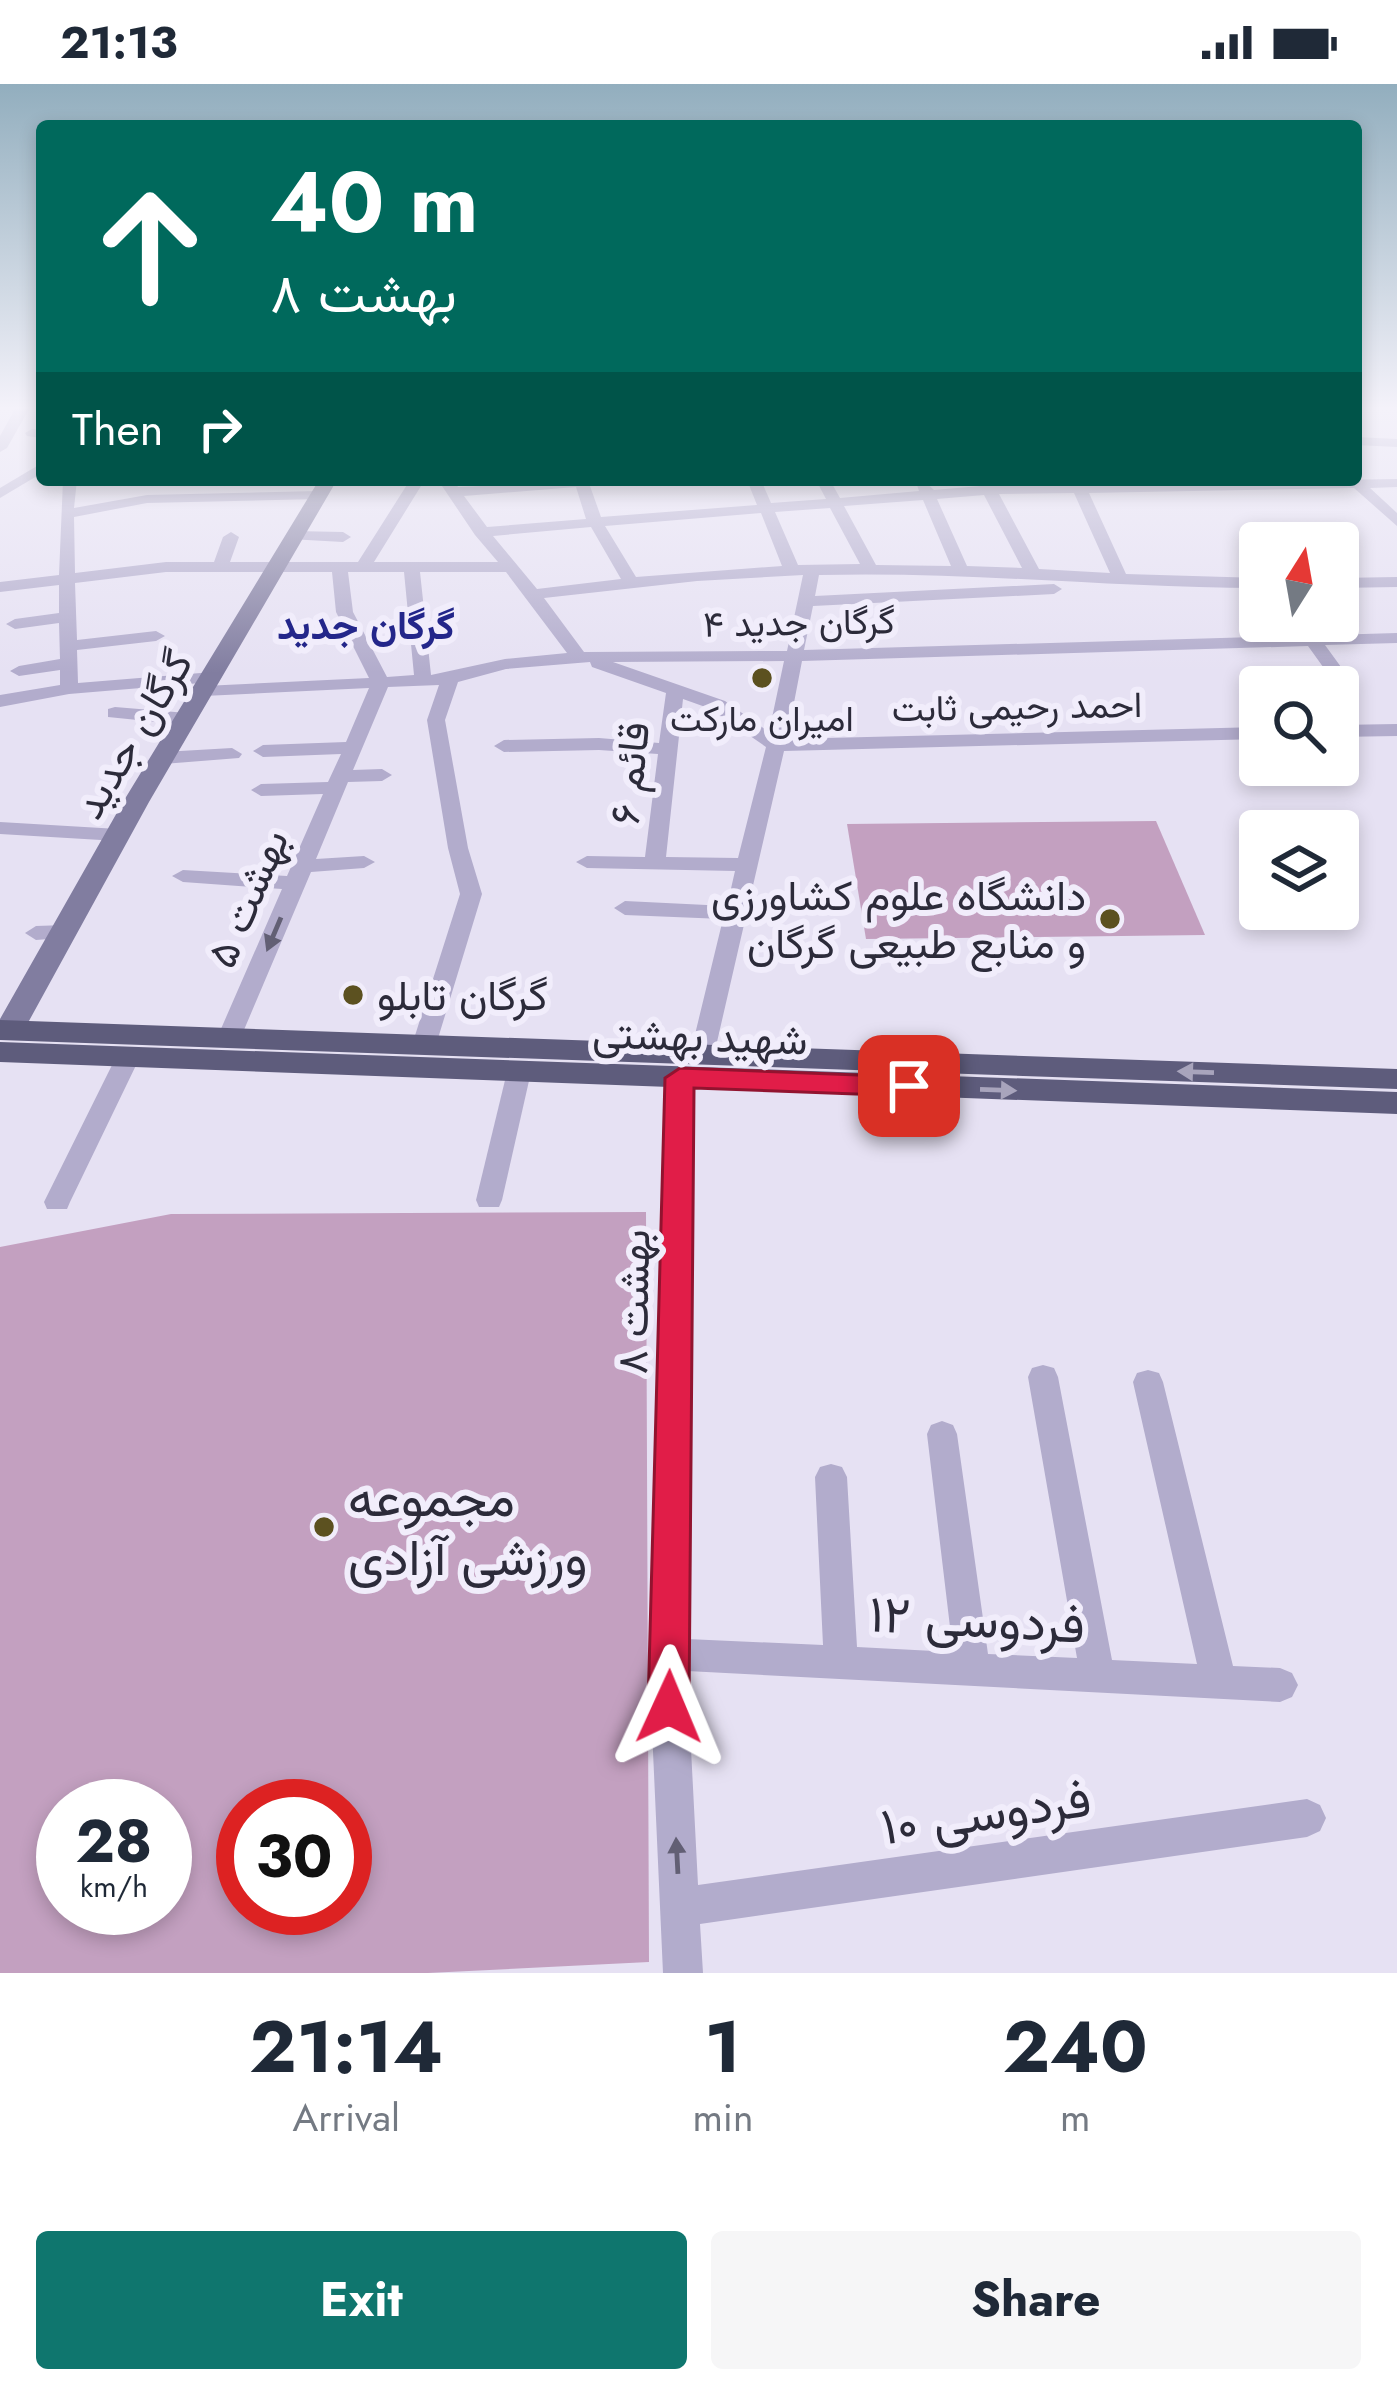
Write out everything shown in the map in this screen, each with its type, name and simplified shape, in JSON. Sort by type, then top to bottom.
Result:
[{"type":"main road","name":"گرگان جدید","points":[[3,1037],[318,497]]},
{"type":"main road","name":"شهید بهشتی","points":[[3,1037],[229,1038],[702,1054],[1247,1086],[1397,1103]]},
{"type":"main road","name":"شهید بهشتی","points":[[3,1037],[128,1057],[680,1078],[1247,1086],[1397,1079]]},
{"type":"street","points":[[68,497],[69,688]]},
{"type":"street","points":[[65,522],[147,500],[186,497]]},
{"type":"street","points":[[364,565],[407,497]]},
{"type":"street","points":[[457,497],[480,532],[536,593],[579,657],[718,705],[776,745]]},
{"type":"street","points":[[587,497],[595,522],[631,583]]},
{"type":"street","points":[[702,1054],[806,601],[802,571],[760,497]]},
{"type":"street","points":[[832,497],[871,571]]},
{"type":"street","points":[[480,532],[855,497]]},
{"type":"street","points":[[929,497],[961,571]]},
{"type":"street","points":[[992,497],[1033,574]]},
{"type":"street","points":[[1084,497],[1120,578]]},
{"type":"street","points":[[1372,497],[1397,521]]},
{"type":"street","points":[[65,522],[135,519]]},
{"type":"street","points":[[294,536],[343,537]]},
{"type":"street","points":[[221,566],[231,537]]},
{"type":"street","points":[[340,565],[337,589],[345,616],[381,682]]},
{"type":"street","points":[[0,587],[221,566],[512,567]]},
{"type":"street","points":[[410,566],[423,680]]},
{"type":"street","points":[[536,593],[802,571],[961,571],[1239,583]]},
{"type":"street","points":[[806,601],[1200,582]]},
{"type":"street","points":[[1359,583],[1397,582]]},
{"type":"street","points":[[15,624],[67,617]]},
{"type":"street","points":[[19,670],[156,636]]},
{"type":"street","name":"گرگان جدید ۴","points":[[1359,639],[1397,638]]},
{"type":"street","points":[[497,642],[505,664]]},
{"type":"street","name":"گرگان جدید ۴","points":[[0,701],[69,688],[450,679],[505,664],[579,657],[796,656],[1285,642]]},
{"type":"street","points":[[1147,647],[1160,671]]},
{"type":"street","points":[[1085,649],[1094,671]]},
{"type":"street","points":[[1022,651],[1033,675]]},
{"type":"street","points":[[424,1045],[471,894],[458,848],[436,721],[450,679]]},
{"type":"street","name":"بهشت ۵","points":[[229,1038],[381,682]]},
{"type":"street","name":"قائم ۶","points":[[656,863],[675,690]]},
{"type":"street","points":[[115,713],[188,718]]},
{"type":"street","points":[[1359,731],[1397,730]]},
{"type":"street","name":"احمد رحیمی ثابت","points":[[776,745],[1239,734]]},
{"type":"street","points":[[504,746],[598,744],[668,749]]},
{"type":"street","points":[[263,751],[353,748]]},
{"type":"street","points":[[163,758],[232,754]]},
{"type":"street","points":[[261,790],[382,775]]},
{"type":"street","points":[[0,828],[118,835]]},
{"type":"street","points":[[183,875],[299,874],[364,862]]},
{"type":"street","points":[[587,862],[747,866]]},
{"type":"street","points":[[625,908],[736,913]]},
{"type":"street","points":[[36,933],[64,932]]},
{"type":"street","points":[[57,1202],[128,1057]]},
{"type":"street","points":[[489,1199],[519,1072]]},
{"type":"street","name":"۸ بهشت","points":[[680,1078],[669,1654],[683,1973]]},
{"type":"street","points":[[1043,1377],[1098,1676]]},
{"type":"street","points":[[1148,1382],[1220,1682]]},
{"type":"street","points":[[942,1434],[973,1670]]},
{"type":"street","points":[[831,1477],[841,1663]]},
{"type":"street","name":"۱۲ فردوسی","points":[[669,1654],[1280,1685]]},
{"type":"street","name":"۱۰ فردوسی","points":[[679,1906],[1307,1818]]},
{"type":"shaded area","points":[[1156,821],[1205,935],[866,939],[847,824]]},
{"type":"shaded area","name":"مجموعه ورزشی آزادی","points":[[646,1212],[649,1962],[428,1973],[0,1973],[0,1247],[171,1214]]},
{"type":"place","name":"امیران مارکت","points":[[762,678]]},
{"type":"place","name":"دانشگاه علوم کشاورزی و منابع طبیعی گرگان","points":[[1110,919]]},
{"type":"place","name":"گرگان تابلو","points":[[353,995]]},
{"type":"place","name":"مجموعه ورزشی آزادی","points":[[324,1527]]},
{"type":"district","name":"گرگان جدید","points":[[366,625]]},
{"type":"route","points":[[669,1707],[680,1078],[909,1086]]}]
